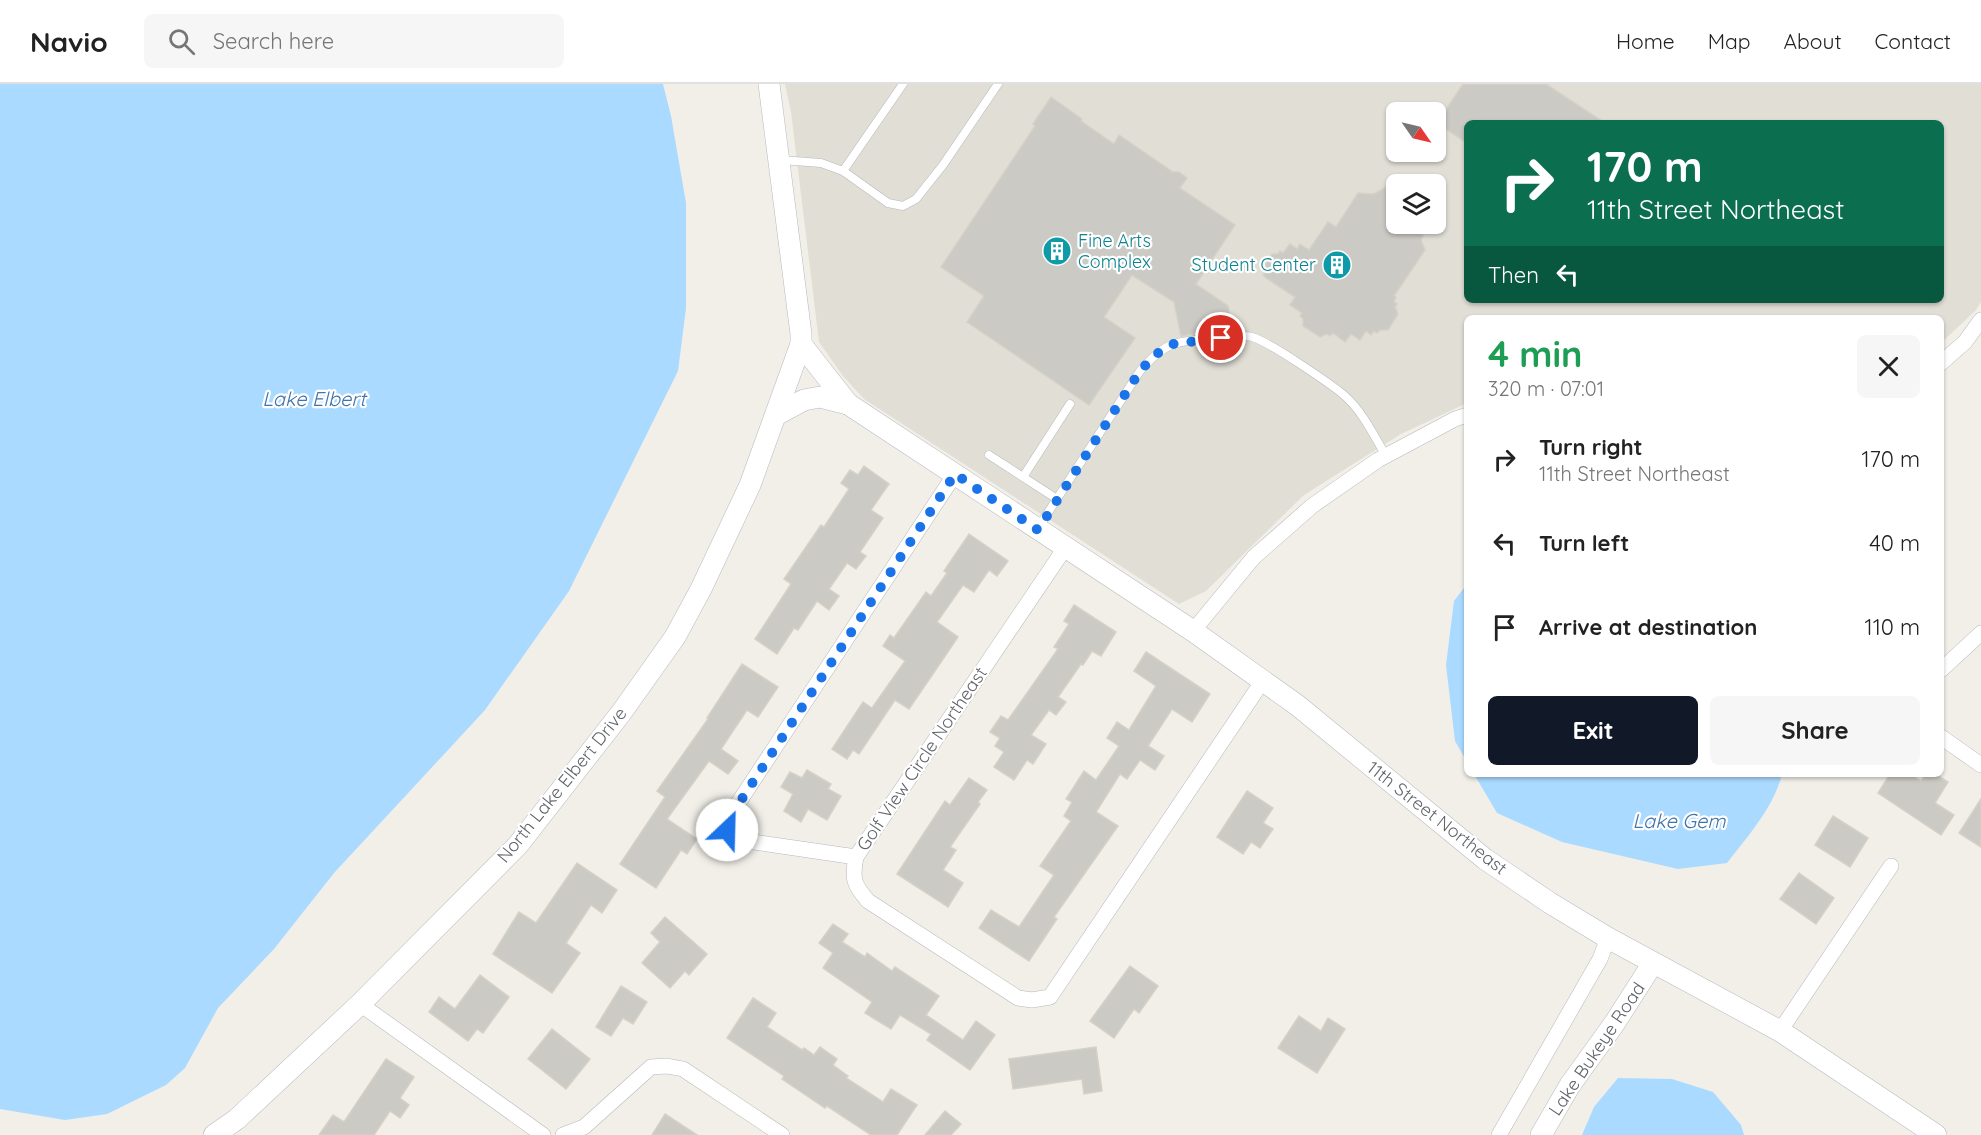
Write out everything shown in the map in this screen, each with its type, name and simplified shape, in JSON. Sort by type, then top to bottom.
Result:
[{"type":"street","points":[[769,84],[801,344]]},
{"type":"street","points":[[1944,360],[1965,342],[1981,320]]},
{"type":"street","name":"11th Street Northeast","points":[[801,344],[848,404],[1193,631],[1297,705],[1485,859],[1550,903],[1608,938],[1780,1031],[1936,1135]]},
{"type":"street","name":"North Lake Elbert Drive","points":[[214,1135],[237,1119],[360,1004],[518,845],[621,714],[675,637],[701,589],[762,457],[801,344]]},
{"type":"street","points":[[776,415],[804,400],[820,397],[848,404]]},
{"type":"street","points":[[1193,631],[1254,557],[1312,506],[1386,456],[1464,416]]},
{"type":"street","points":[[856,856],[734,839],[727,830],[732,814],[955,474]]},
{"type":"street","name":"Golf View Circle Northeast","points":[[1065,548],[856,856],[853,874],[858,889],[868,901],[1018,998],[1032,1000],[1050,996],[1262,682]]},
{"type":"street","points":[[1944,667],[1981,633]]},
{"type":"street","points":[[1944,739],[1981,765]]},
{"type":"street","points":[[1780,1031],[1891,866]]},
{"type":"street","points":[[1498,1135],[1600,958],[1608,938]]},
{"type":"street","name":"Lake Bukeye Road","points":[[1541,1135],[1570,1085],[1614,1024],[1653,963]]},
{"type":"street","points":[[360,1004],[543,1135]]},
{"type":"street","points":[[563,1135],[584,1126],[651,1067],[667,1066],[684,1069],[783,1135]]},
{"type":"lane","points":[[843,171],[903,84]]},
{"type":"lane","points":[[779,160],[821,163],[843,171],[888,203],[903,206],[916,199],[943,165],[998,84]]},
{"type":"lane","points":[[1038,530],[1140,371],[1155,355],[1173,344],[1238,335],[1254,337],[1290,358],[1345,396],[1362,416],[1386,456]]},
{"type":"lane","points":[[1023,477],[1070,404]]},
{"type":"lane","points":[[989,455],[1057,499]]},
{"type":"shaded area","points":[[785,84],[1981,84],[1981,302],[1976,310],[1944,340],[1944,315],[1464,315],[1464,404],[1401,434],[1304,495],[1206,591],[1179,604],[864,399],[843,376],[819,342],[791,112]]},
{"type":"water","name":"Lake Elbert","points":[[0,84],[663,84],[686,203],[686,308],[678,371],[569,591],[485,710],[334,873],[274,949],[218,1008],[185,1068],[166,1085],[107,1114],[65,1120],[0,1109]]},
{"type":"water","points":[[1464,588],[1464,757],[1455,741],[1446,665],[1454,601]]},
{"type":"water","name":"Lake Gem","points":[[1476,777],[1781,777],[1767,810],[1727,863],[1678,869],[1562,842],[1497,813]]},
{"type":"water","points":[[1618,1078],[1672,1079],[1713,1092],[1741,1125],[1744,1135],[1582,1135],[1594,1107]]},
{"type":"building","points":[[1463,84],[1546,84],[1600,120],[1464,120],[1464,141],[1446,129],[1446,110]]},
{"type":"building","name":"Fine Arts Complex","points":[[1051,97],[1114,144],[1119,135],[1173,172],[1179,172],[1187,178],[1180,188],[1235,225],[1196,284],[1228,306],[1232,326],[1181,336],[1174,302],[1132,275],[1104,317],[1135,338],[1089,405],[967,322],[984,296],[941,267],[1035,126],[1033,124]]},
{"type":"building","name":"Student Center","points":[[1386,187],[1386,234],[1422,234],[1421,240],[1425,250],[1394,296],[1398,314],[1388,330],[1380,330],[1377,333],[1374,331],[1371,335],[1366,331],[1360,340],[1351,334],[1345,342],[1333,333],[1330,336],[1327,334],[1320,337],[1303,326],[1303,319],[1300,316],[1302,313],[1290,305],[1295,297],[1266,278],[1263,275],[1266,271],[1264,267],[1272,254],[1278,254],[1280,251],[1283,253],[1290,244],[1297,249],[1300,244],[1309,250],[1328,222],[1336,227],[1358,193],[1374,194]]},
{"type":"building","points":[[864,466],[889,484],[871,510],[883,518],[860,552],[866,556],[856,569],[847,563],[829,589],[839,596],[829,610],[817,601],[798,630],[794,628],[777,654],[755,639],[791,584],[784,579],[821,525],[824,527],[849,489],[841,483],[850,470],[858,475]]},
{"type":"building","points":[[969,534],[1008,561],[997,576],[989,570],[974,592],[963,585],[937,622],[958,637],[909,709],[895,700],[859,754],[853,750],[847,759],[832,749],[863,702],[872,708],[905,661],[883,646],[890,635],[894,638],[926,592],[931,596],[947,573],[944,571]]},
{"type":"building","points":[[1074,605],[1116,632],[1101,656],[1092,651],[1083,665],[1081,664],[1058,697],[1066,702],[1056,715],[1049,710],[1031,735],[1046,744],[1033,764],[1027,760],[1014,780],[994,767],[1004,752],[995,746],[1000,738],[990,732],[1001,716],[1008,720],[1058,649],[1054,647],[1069,624],[1064,621]]},
{"type":"building","points":[[1146,652],[1210,694],[1192,722],[1172,709],[1148,746],[1164,756],[1155,770],[1140,760],[1127,779],[1120,774],[1096,812],[1118,826],[1054,917],[1057,919],[1029,961],[979,928],[991,910],[1019,927],[1054,875],[1040,866],[1071,821],[1064,816],[1072,802],[1066,799],[1084,771],[1096,780],[1119,746],[1107,738],[1117,722],[1129,730],[1156,686],[1134,671]]},
{"type":"building","points":[[742,664],[778,687],[758,717],[747,710],[721,749],[738,761],[728,774],[709,761],[667,819],[697,839],[687,854],[681,850],[656,888],[620,864],[665,797],[657,791],[708,719]]},
{"type":"building","points":[[807,770],[831,784],[828,789],[841,796],[827,820],[808,809],[801,822],[784,811],[793,794],[781,787],[790,772],[802,778]]},
{"type":"building","points":[[1888,777],[1915,777],[1921,781],[1924,777],[1940,777],[1948,782],[1935,803],[1954,815],[1941,835],[1878,793]]},
{"type":"building","points":[[969,778],[987,790],[950,847],[956,850],[943,870],[963,883],[948,907],[897,874],[945,801],[950,805]]},
{"type":"building","points":[[1247,791],[1273,808],[1263,823],[1273,829],[1260,848],[1251,842],[1243,854],[1217,837]]},
{"type":"building","points":[[1981,799],[1981,847],[1959,833]]},
{"type":"building","points":[[1833,816],[1868,838],[1850,867],[1815,845]]},
{"type":"building","points":[[577,863],[617,890],[602,913],[591,905],[566,943],[580,953],[552,993],[493,954],[519,912],[536,923]]},
{"type":"building","points":[[1799,873],[1834,898],[1816,924],[1780,899]]},
{"type":"building","points":[[665,917],[707,954],[689,975],[685,971],[670,988],[642,963],[660,942],[651,933]]},
{"type":"building","points":[[833,924],[848,934],[842,942],[865,957],[867,953],[892,971],[895,967],[939,996],[926,1015],[963,1040],[976,1021],[995,1035],[970,1070],[927,1040],[931,1034],[900,1015],[891,1029],[865,1013],[872,1002],[823,968],[833,953],[819,943]]},
{"type":"building","points":[[1130,966],[1158,986],[1139,1013],[1134,1009],[1114,1038],[1090,1021]]},
{"type":"building","points":[[480,975],[509,997],[483,1033],[477,1029],[468,1041],[429,1012],[439,997],[455,1009]]},
{"type":"building","points":[[621,986],[647,1002],[633,1024],[623,1018],[611,1036],[596,1027]]},
{"type":"building","points":[[753,998],[776,1013],[767,1027],[802,1050],[804,1048],[814,1055],[820,1047],[837,1059],[833,1065],[848,1076],[846,1078],[883,1102],[891,1089],[917,1105],[897,1135],[871,1135],[827,1106],[825,1108],[782,1079],[784,1076],[727,1038]]},
{"type":"building","points":[[1299,1016],[1321,1031],[1328,1018],[1345,1029],[1317,1073],[1278,1048]]},
{"type":"building","points":[[552,1029],[590,1059],[566,1089],[528,1059]]},
{"type":"building","points":[[1096,1047],[1102,1091],[1084,1094],[1082,1079],[1013,1089],[1009,1059]]},
{"type":"building","points":[[386,1059],[414,1077],[400,1098],[409,1105],[400,1118],[390,1111],[374,1135],[319,1135],[333,1115],[344,1122]]},
{"type":"building","points":[[945,1111],[961,1124],[951,1135],[925,1135]]},
{"type":"building","points":[[665,1114],[697,1135],[652,1135]]},
{"type":"place","name":"Fine Arts Complex","points":[[1057,251]]},
{"type":"place","name":"Student Center","points":[[1337,265]]},
{"type":"route","points":[[727,830],[732,814],[955,474],[1038,530],[1140,371],[1155,355],[1173,344],[1221,338]]}]
